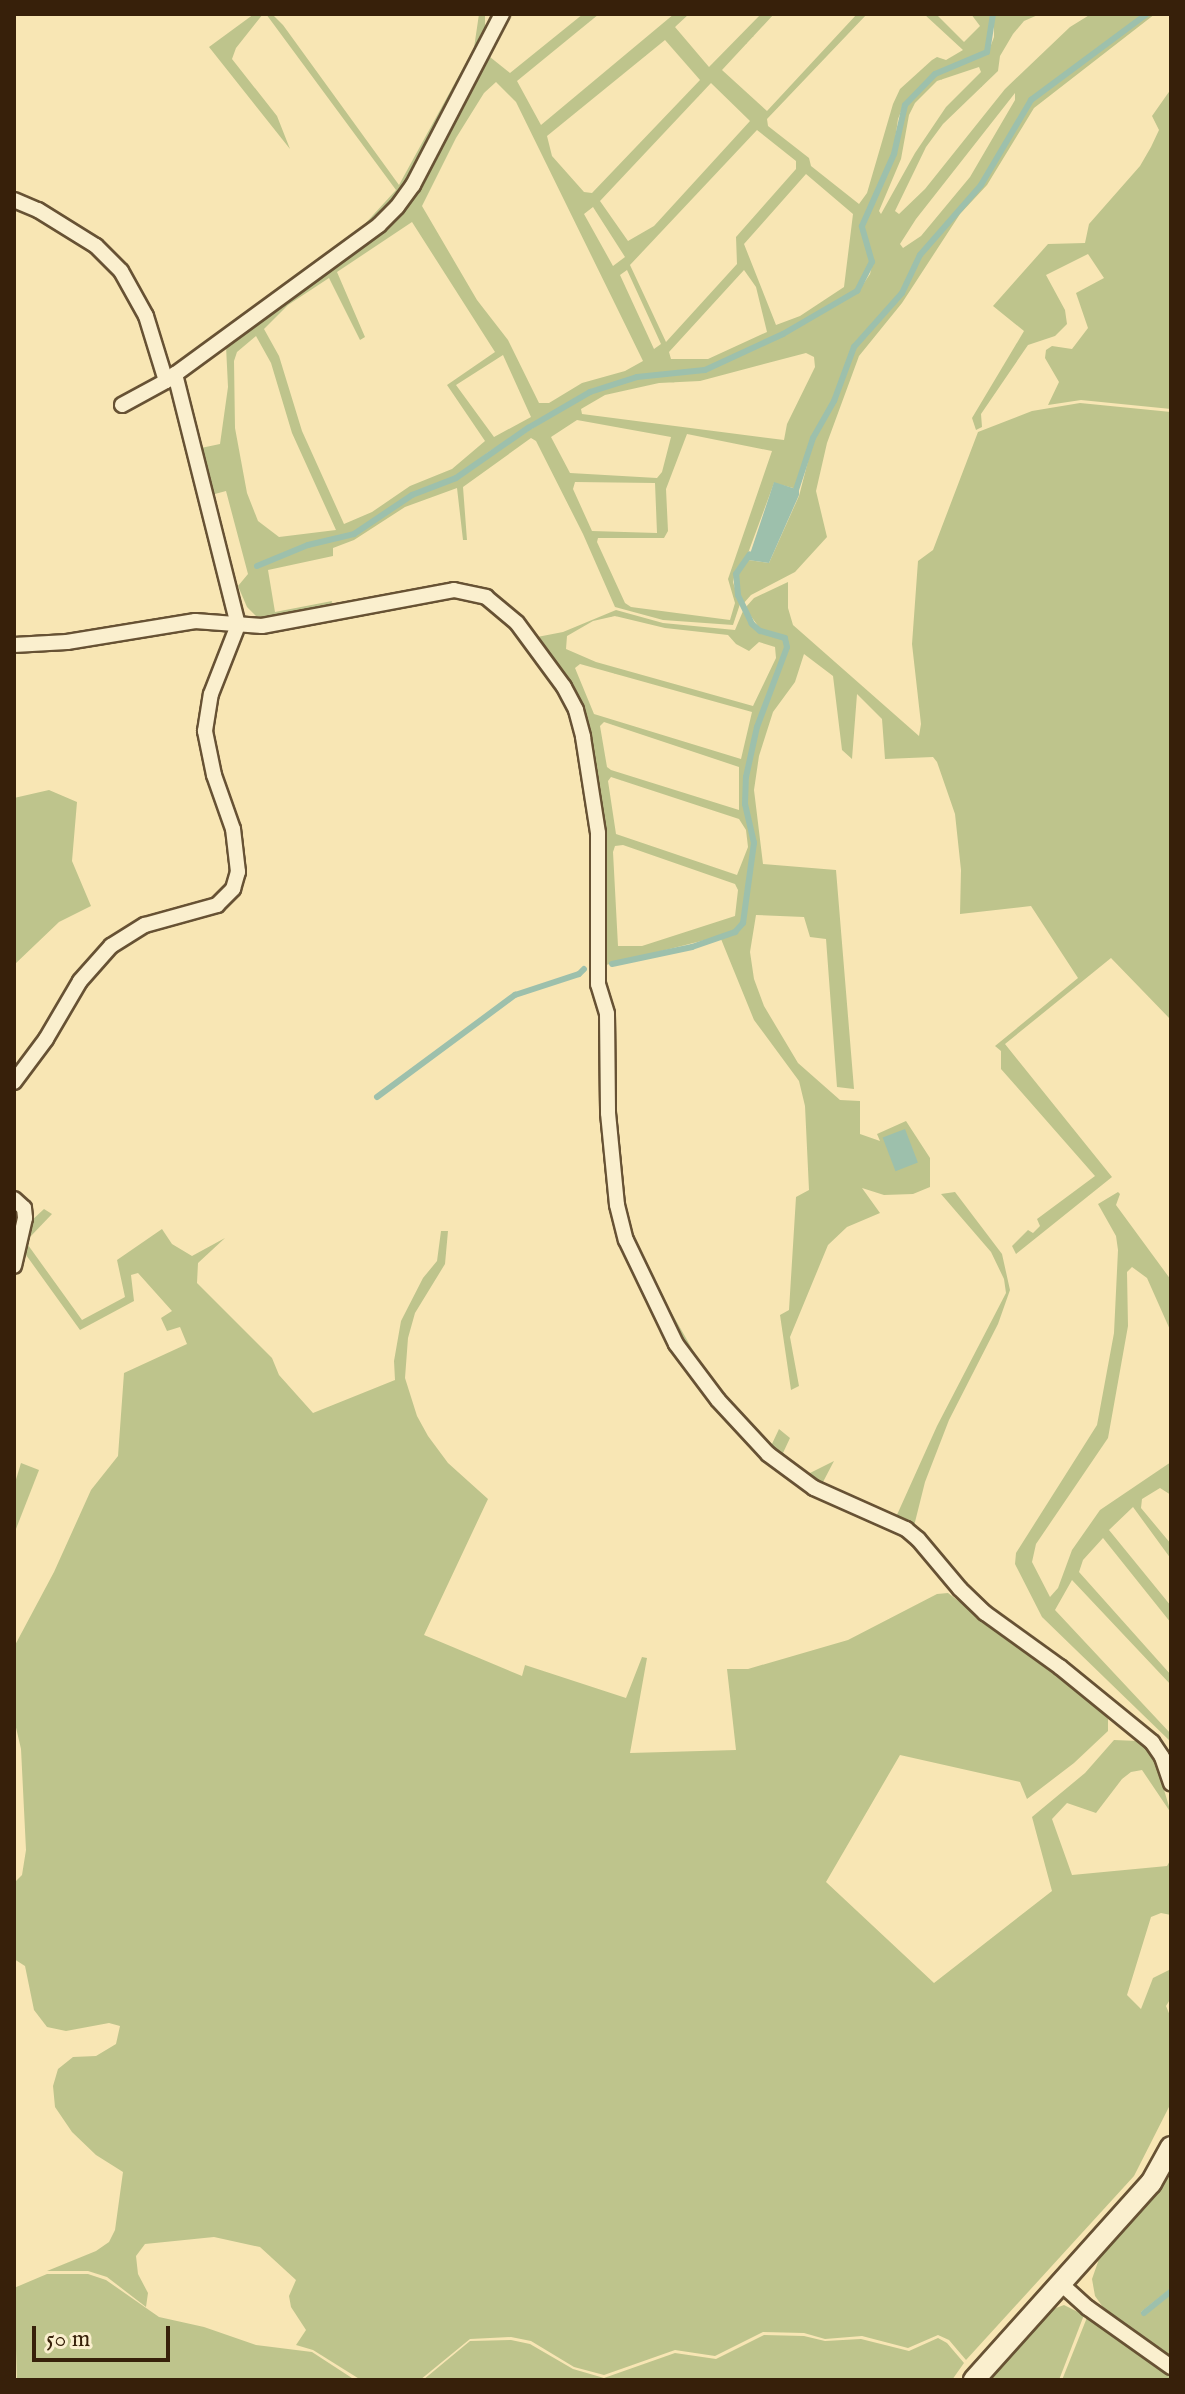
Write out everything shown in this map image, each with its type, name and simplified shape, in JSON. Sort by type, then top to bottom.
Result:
[{"type":"main road","points":[[974,2380],[1151,2183],[1171,2147]]},
{"type":"street","points":[[122,405],[170,377],[379,225],[397,207],[413,185],[496,19]]},
{"type":"street","points":[[14,200],[38,210],[96,246],[121,271],[146,316],[170,377],[238,625],[211,694],[205,731],[210,764],[233,829],[238,872],[233,889],[217,905],[145,925],[111,946],[80,981],[46,1039],[14,1082]]},
{"type":"street","points":[[14,645],[67,642],[195,621],[262,626],[454,590],[486,597],[527,636],[564,687],[583,737],[598,833],[598,984],[607,1014],[608,1113],[617,1205],[626,1240],[676,1344],[718,1400],[768,1454],[814,1488],[906,1529],[985,1613],[1060,1667],[1152,1742],[1162,1757],[1171,1783]]},
{"type":"street","points":[[14,1199],[24,1208],[25,1218],[14,1266]]},
{"type":"street","points":[[1059,2282],[1088,2308],[1171,2367]]},
{"type":"green space","points":[[254,14],[263,14],[236,48],[232,59],[277,116],[290,149],[209,47]]},
{"type":"green space","points":[[266,14],[272,14],[283,25],[399,185],[474,48],[479,14],[485,14],[485,32],[402,192],[366,229],[363,226],[396,190]]},
{"type":"green space","points":[[583,14],[599,14],[517,81],[541,125],[674,14],[689,14],[675,27],[709,67],[761,14],[774,14],[722,70],[767,111],[857,14],[867,14],[767,119],[768,126],[809,158],[811,166],[859,204],[867,193],[900,89],[932,60],[937,57],[946,60],[963,50],[924,14],[936,14],[964,42],[980,26],[971,14],[992,14],[986,51],[935,72],[904,104],[898,119],[893,154],[861,225],[870,262],[855,290],[782,333],[705,368],[637,375],[589,390],[490,451],[455,477],[412,494],[354,533],[282,553],[256,567],[308,547],[355,535],[413,497],[457,479],[492,453],[590,393],[638,378],[706,371],[783,335],[847,299],[858,292],[870,274],[873,262],[864,226],[895,155],[907,106],[936,75],[988,53],[994,37],[994,14],[1040,14],[1024,21],[1000,56],[998,71],[943,124],[926,147],[895,211],[899,214],[925,189],[1005,89],[1070,27],[1091,14],[1145,14],[1030,99],[980,184],[919,254],[901,292],[853,346],[832,401],[812,437],[797,489],[774,483],[747,556],[735,573],[733,582],[740,604],[733,625],[663,620],[615,607],[583,534],[536,441],[531,438],[463,487],[467,540],[463,540],[457,488],[405,507],[354,540],[333,548],[333,556],[268,570],[275,612],[332,601],[331,606],[268,619],[256,616],[247,607],[238,586],[248,574],[226,491],[211,495],[201,448],[220,444],[228,387],[226,346],[386,230],[407,209],[490,57],[510,73]],"holes":[[[665,40],[700,80],[592,193],[584,192],[552,156],[547,136]],[[979,67],[981,72],[946,107],[915,153],[881,214],[879,211],[901,159],[909,115],[915,103],[937,81]],[[496,82],[516,102],[643,361],[625,371],[582,383],[549,403],[539,403],[508,340],[477,300],[422,206],[456,138],[484,93]],[[711,83],[750,121],[654,226],[628,241],[600,201]],[[1015,93],[1015,100],[970,177],[921,236],[903,248],[900,244],[916,219]],[[757,130],[796,161],[796,169],[736,237],[737,264],[666,342],[630,265]],[[806,174],[853,214],[844,287],[800,316],[776,325],[744,244]],[[593,207],[625,257],[613,266],[584,214]],[[412,222],[495,352],[447,385],[485,441],[452,469],[410,486],[372,512],[344,524],[302,431],[279,356],[264,329],[288,305],[329,278],[360,340],[365,337],[337,272]],[[627,270],[661,344],[654,349],[620,275]],[[744,270],[756,287],[767,332],[708,359],[671,359],[669,352]],[[256,336],[271,363],[292,433],[336,530],[279,537],[258,521],[247,493],[235,428],[234,361],[237,352]],[[806,353],[814,357],[815,367],[787,424],[784,440],[582,414],[581,409],[605,395],[659,383],[700,381]],[[503,355],[531,417],[494,437],[456,385]],[[577,420],[671,437],[662,472],[657,478],[570,473],[551,437]],[[687,434],[772,451],[728,579],[735,603],[730,620],[631,607],[625,603],[597,542],[598,538],[664,538],[668,531],[666,489]],[[575,482],[655,483],[657,533],[592,531],[573,489]]]},
{"type":"green space","points":[[1148,14],[1155,14],[1034,108],[987,185],[960,214],[902,303],[859,356],[827,443],[816,491],[827,537],[795,572],[751,595],[743,604],[736,582],[737,574],[748,560],[769,563],[799,496],[814,438],[835,402],[855,347],[903,293],[921,256],[982,185],[1032,101]]},
{"type":"green space","points":[[1171,89],[1171,409],[1081,400],[1048,405],[1059,382],[1045,358],[1046,350],[1052,346],[1072,349],[1088,328],[1076,293],[1104,278],[1088,254],[1046,275],[1065,310],[1067,324],[1055,336],[1028,345],[981,414],[982,427],[976,430],[972,418],[1024,331],[993,306],[1048,244],[1085,243],[1089,224],[1140,166],[1151,147],[1159,130],[1152,116]]},
{"type":"green space","points":[[1080,403],[1171,412],[1171,1020],[1111,958],[1005,1044],[1112,1177],[1016,1254],[1012,1246],[1028,1230],[1033,1233],[1040,1226],[1037,1219],[1095,1176],[1001,1069],[1001,1051],[995,1046],[1078,978],[1031,906],[960,914],[961,870],[955,814],[937,762],[933,757],[885,759],[882,719],[857,694],[852,759],[842,750],[833,676],[804,654],[795,682],[773,712],[759,756],[754,790],[763,864],[836,870],[854,1089],[837,1087],[826,939],[810,937],[804,917],[756,915],[750,952],[754,979],[764,1006],[798,1063],[840,1100],[860,1101],[860,1134],[880,1141],[877,1134],[906,1121],[930,1158],[930,1187],[913,1194],[884,1195],[862,1188],[880,1213],[847,1227],[828,1245],[790,1337],[799,1386],[791,1390],[780,1315],[789,1310],[796,1197],[809,1190],[805,1106],[799,1081],[754,1020],[721,939],[736,933],[744,923],[756,843],[747,804],[749,762],[758,727],[789,647],[786,637],[761,630],[745,608],[754,598],[788,582],[788,608],[793,625],[919,736],[921,724],[912,644],[918,561],[933,550],[978,432],[1032,411]]},
{"type":"green space","points":[[616,610],[663,623],[735,630],[743,611],[759,632],[784,639],[786,647],[756,726],[744,776],[744,804],[753,843],[742,922],[735,931],[602,966],[589,738],[532,638],[563,632]],"holes":[[[615,616],[665,628],[728,635],[749,651],[759,642],[775,647],[776,658],[753,706],[596,662],[566,649],[567,636],[593,621]],[[580,664],[752,712],[741,759],[594,714],[575,668]],[[604,722],[739,767],[739,810],[611,770],[607,767],[600,726]],[[611,777],[739,819],[746,830],[748,847],[737,875],[616,834],[608,781]],[[623,845],[735,884],[738,890],[735,916],[642,946],[618,946],[615,846]]]},
{"type":"green space","points":[[49,790],[77,802],[72,861],[91,906],[59,922],[14,965],[14,798]]},
{"type":"green space","points":[[955,1192],[1002,1254],[1010,1290],[998,1324],[949,1420],[925,1482],[913,1530],[808,1481],[733,1416],[672,1326],[641,1259],[703,1368],[737,1412],[771,1446],[779,1429],[790,1438],[783,1453],[808,1474],[834,1461],[823,1482],[896,1517],[937,1426],[1006,1293],[1004,1279],[991,1252],[941,1194]]},
{"type":"green space","points":[[1118,1192],[1116,1205],[1171,1280],[1171,1332],[1147,1278],[1132,1267],[1127,1272],[1128,1326],[1108,1438],[1036,1544],[1032,1562],[1050,1597],[1058,1588],[1072,1550],[1100,1510],[1171,1462],[1171,1495],[1160,1488],[1142,1499],[1141,1508],[1171,1544],[1171,1559],[1133,1507],[1109,1530],[1171,1606],[1171,1623],[1103,1538],[1083,1560],[1079,1572],[1171,1675],[1171,1685],[1072,1580],[1055,1610],[1171,1734],[1171,1742],[1042,1617],[1015,1564],[1016,1553],[1097,1425],[1114,1333],[1118,1250],[1116,1236],[1098,1204]]},
{"type":"green space","points":[[44,1209],[52,1214],[30,1237],[28,1245],[82,1320],[125,1297],[117,1260],[162,1229],[172,1244],[192,1256],[225,1238],[198,1263],[197,1283],[272,1358],[279,1375],[313,1413],[395,1380],[394,1361],[401,1321],[423,1278],[437,1261],[441,1231],[448,1231],[445,1264],[415,1313],[408,1338],[405,1378],[417,1416],[428,1436],[448,1463],[488,1499],[424,1635],[522,1676],[525,1665],[626,1698],[642,1657],[647,1658],[630,1753],[736,1750],[727,1669],[748,1669],[848,1640],[937,1594],[948,1593],[1099,1708],[1108,1719],[1108,1731],[1074,1763],[1027,1799],[1020,1782],[900,1755],[826,1882],[934,1983],[1052,1891],[1032,1817],[1085,1773],[1114,1740],[1138,1741],[1149,1750],[1171,1813],[1142,1770],[1131,1772],[1122,1779],[1096,1813],[1067,1803],[1052,1819],[1072,1875],[1167,1866],[1171,1859],[1171,1915],[1161,1913],[1151,1917],[1127,1995],[1141,2009],[1153,1978],[1171,1969],[1171,1998],[1166,2006],[1171,2018],[1171,2103],[1134,2176],[966,2360],[949,2340],[938,2335],[908,2348],[862,2336],[825,2339],[804,2333],[763,2332],[715,2356],[675,2350],[604,2375],[574,2367],[531,2341],[511,2337],[470,2339],[420,2380],[361,2380],[313,2350],[296,2345],[306,2330],[291,2307],[289,2296],[296,2280],[260,2247],[214,2237],[145,2244],[136,2256],[138,2274],[148,2293],[146,2307],[107,2277],[88,2271],[47,2271],[96,2251],[109,2242],[115,2230],[123,2172],[96,2155],[72,2132],[55,2107],[53,2086],[58,2069],[73,2057],[96,2056],[116,2044],[120,2026],[109,2023],[66,2031],[47,2027],[34,2010],[25,1966],[14,1959],[14,1883],[22,1875],[26,1850],[21,1749],[14,1719],[14,1647],[54,1572],[91,1490],[118,1456],[124,1373],[187,1344],[180,1327],[167,1331],[161,1318],[172,1311],[138,1273],[131,1275],[134,1301],[80,1330],[21,1248],[30,1222]]},
{"type":"green space","points":[[21,1463],[39,1470],[14,1534],[14,1486]]},
{"type":"green space","points":[[1171,2172],[1171,2288],[1141,2312],[1144,2316],[1171,2294],[1171,2361],[1105,2310],[1095,2296],[1092,2279],[1099,2259]]},
{"type":"green space","points":[[47,2274],[88,2274],[106,2280],[159,2317],[204,2327],[256,2345],[312,2352],[355,2380],[17,2380],[14,2288]]},
{"type":"green space","points":[[1064,2305],[1084,2315],[1059,2380],[991,2380],[1048,2311]]},
{"type":"green space","points":[[1088,2315],[1171,2378],[1171,2380],[1062,2380]]},
{"type":"green space","points":[[764,2335],[804,2336],[825,2341],[861,2339],[909,2351],[938,2338],[947,2343],[964,2363],[952,2380],[423,2380],[470,2341],[511,2340],[530,2344],[573,2369],[604,2378],[675,2353],[716,2359]]},
{"type":"shaded area","points":[[774,482],[799,490],[799,495],[769,563],[748,560]]},
{"type":"shaded area","points":[[905,1129],[918,1163],[895,1171],[883,1138]]},
{"type":"waterway","points":[[257,566],[308,545],[354,534],[412,495],[456,478],[528,428],[590,392],[637,377],[705,370],[783,334],[857,291],[872,262],[862,226],[894,154],[905,105],[935,74],[987,52],[993,14]]},
{"type":"waterway","points":[[795,493],[813,438],[834,401],[854,347],[902,293],[920,255],[981,185],[1031,100],[1147,14]]},
{"type":"waterway","points":[[612,964],[692,947],[735,932],[743,923],[754,843],[745,804],[746,777],[757,727],[787,647],[785,638],[760,631],[752,624],[738,595],[736,574],[750,554]]},
{"type":"waterway","points":[[377,1097],[515,995],[579,974],[584,969]]},
{"type":"waterway","points":[[1144,2313],[1171,2291]]}]
